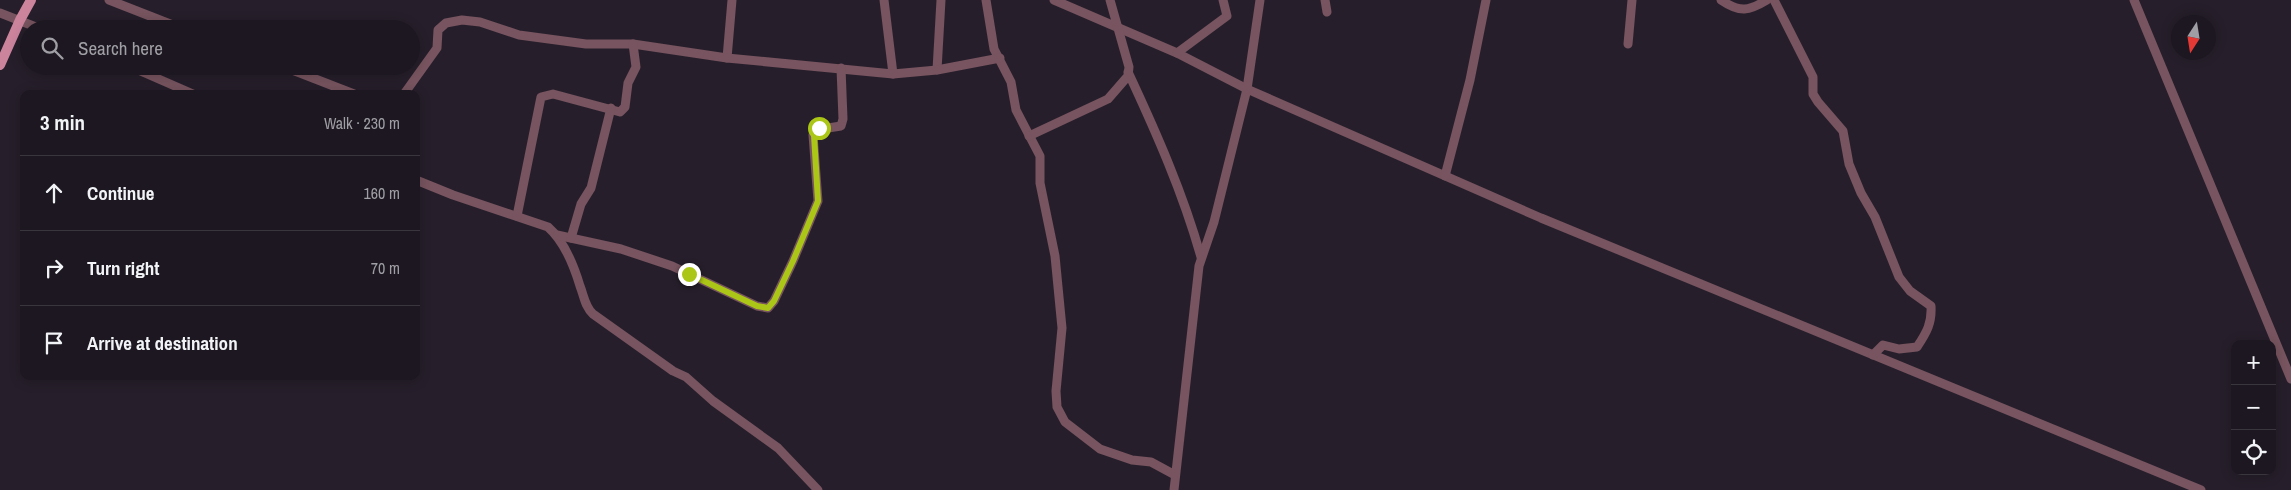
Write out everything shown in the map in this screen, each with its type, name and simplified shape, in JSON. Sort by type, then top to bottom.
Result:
[{"type":"main road","points":[[0,65],[31,0]]},
{"type":"street","points":[[108,0],[160,20]]},
{"type":"street","points":[[728,58],[732,0]]},
{"type":"street","points":[[884,0],[893,74]]},
{"type":"street","points":[[937,70],[940,0]]},
{"type":"street","points":[[986,0],[994,49],[1010,82],[1016,110],[1040,156],[1040,183],[1055,256],[1062,328],[1056,391],[1057,407],[1065,422],[1100,449],[1132,460],[1151,462],[1175,475]]},
{"type":"street","points":[[1054,0],[1177,53],[1247,89],[1550,222],[2201,490]]},
{"type":"street","points":[[1110,0],[1128,72],[1152,122],[1188,214],[1201,257]]},
{"type":"street","points":[[1177,53],[1227,16],[1224,0]]},
{"type":"street","points":[[1174,490],[1195,290],[1201,257],[1214,222],[1247,89],[1260,0]]},
{"type":"street","points":[[1325,0],[1327,12]]},
{"type":"street","points":[[1445,176],[1470,80],[1486,0]]},
{"type":"street","points":[[1628,44],[1632,0]]},
{"type":"street","points":[[1721,0],[1732,7],[1752,10],[1767,0]]},
{"type":"street","points":[[1774,0],[1813,77],[1813,94],[1843,131],[1849,164],[1861,193],[1875,217],[1899,277],[1910,290],[1931,306],[1932,320],[1928,332],[1918,347],[1899,349],[1890,345],[1883,345],[1873,355]]},
{"type":"street","points":[[2134,0],[2291,379]]},
{"type":"street","points":[[0,13],[20,20]]},
{"type":"street","points":[[420,72],[438,48],[438,30],[446,23],[462,20],[480,22],[519,35],[586,44],[633,44],[728,58],[893,74],[937,70],[1000,58]]},
{"type":"street","points":[[517,216],[541,97],[553,94],[611,108],[620,112],[627,102],[625,95],[628,83],[636,67],[633,44]]},
{"type":"street","points":[[557,235],[620,249],[672,266],[757,306],[768,308],[774,301],[793,261],[818,201],[815,130],[841,126],[843,119],[841,68]]},
{"type":"street","points":[[1029,136],[1108,99],[1122,85],[1128,76],[1128,72]]},
{"type":"street","points":[[150,75],[184,90]]},
{"type":"street","points":[[305,75],[344,90]]},
{"type":"street","points":[[407,90],[418,75]]},
{"type":"street","points":[[571,238],[581,204],[591,188],[611,108]]},
{"type":"street","points":[[420,181],[548,227],[557,235],[580,283],[588,309],[673,371],[686,377],[708,397],[778,448],[818,490]]},
{"type":"route","points":[[689,274],[757,306],[768,308],[774,301],[793,261],[818,201],[814,135],[815,130],[819,128]]}]
